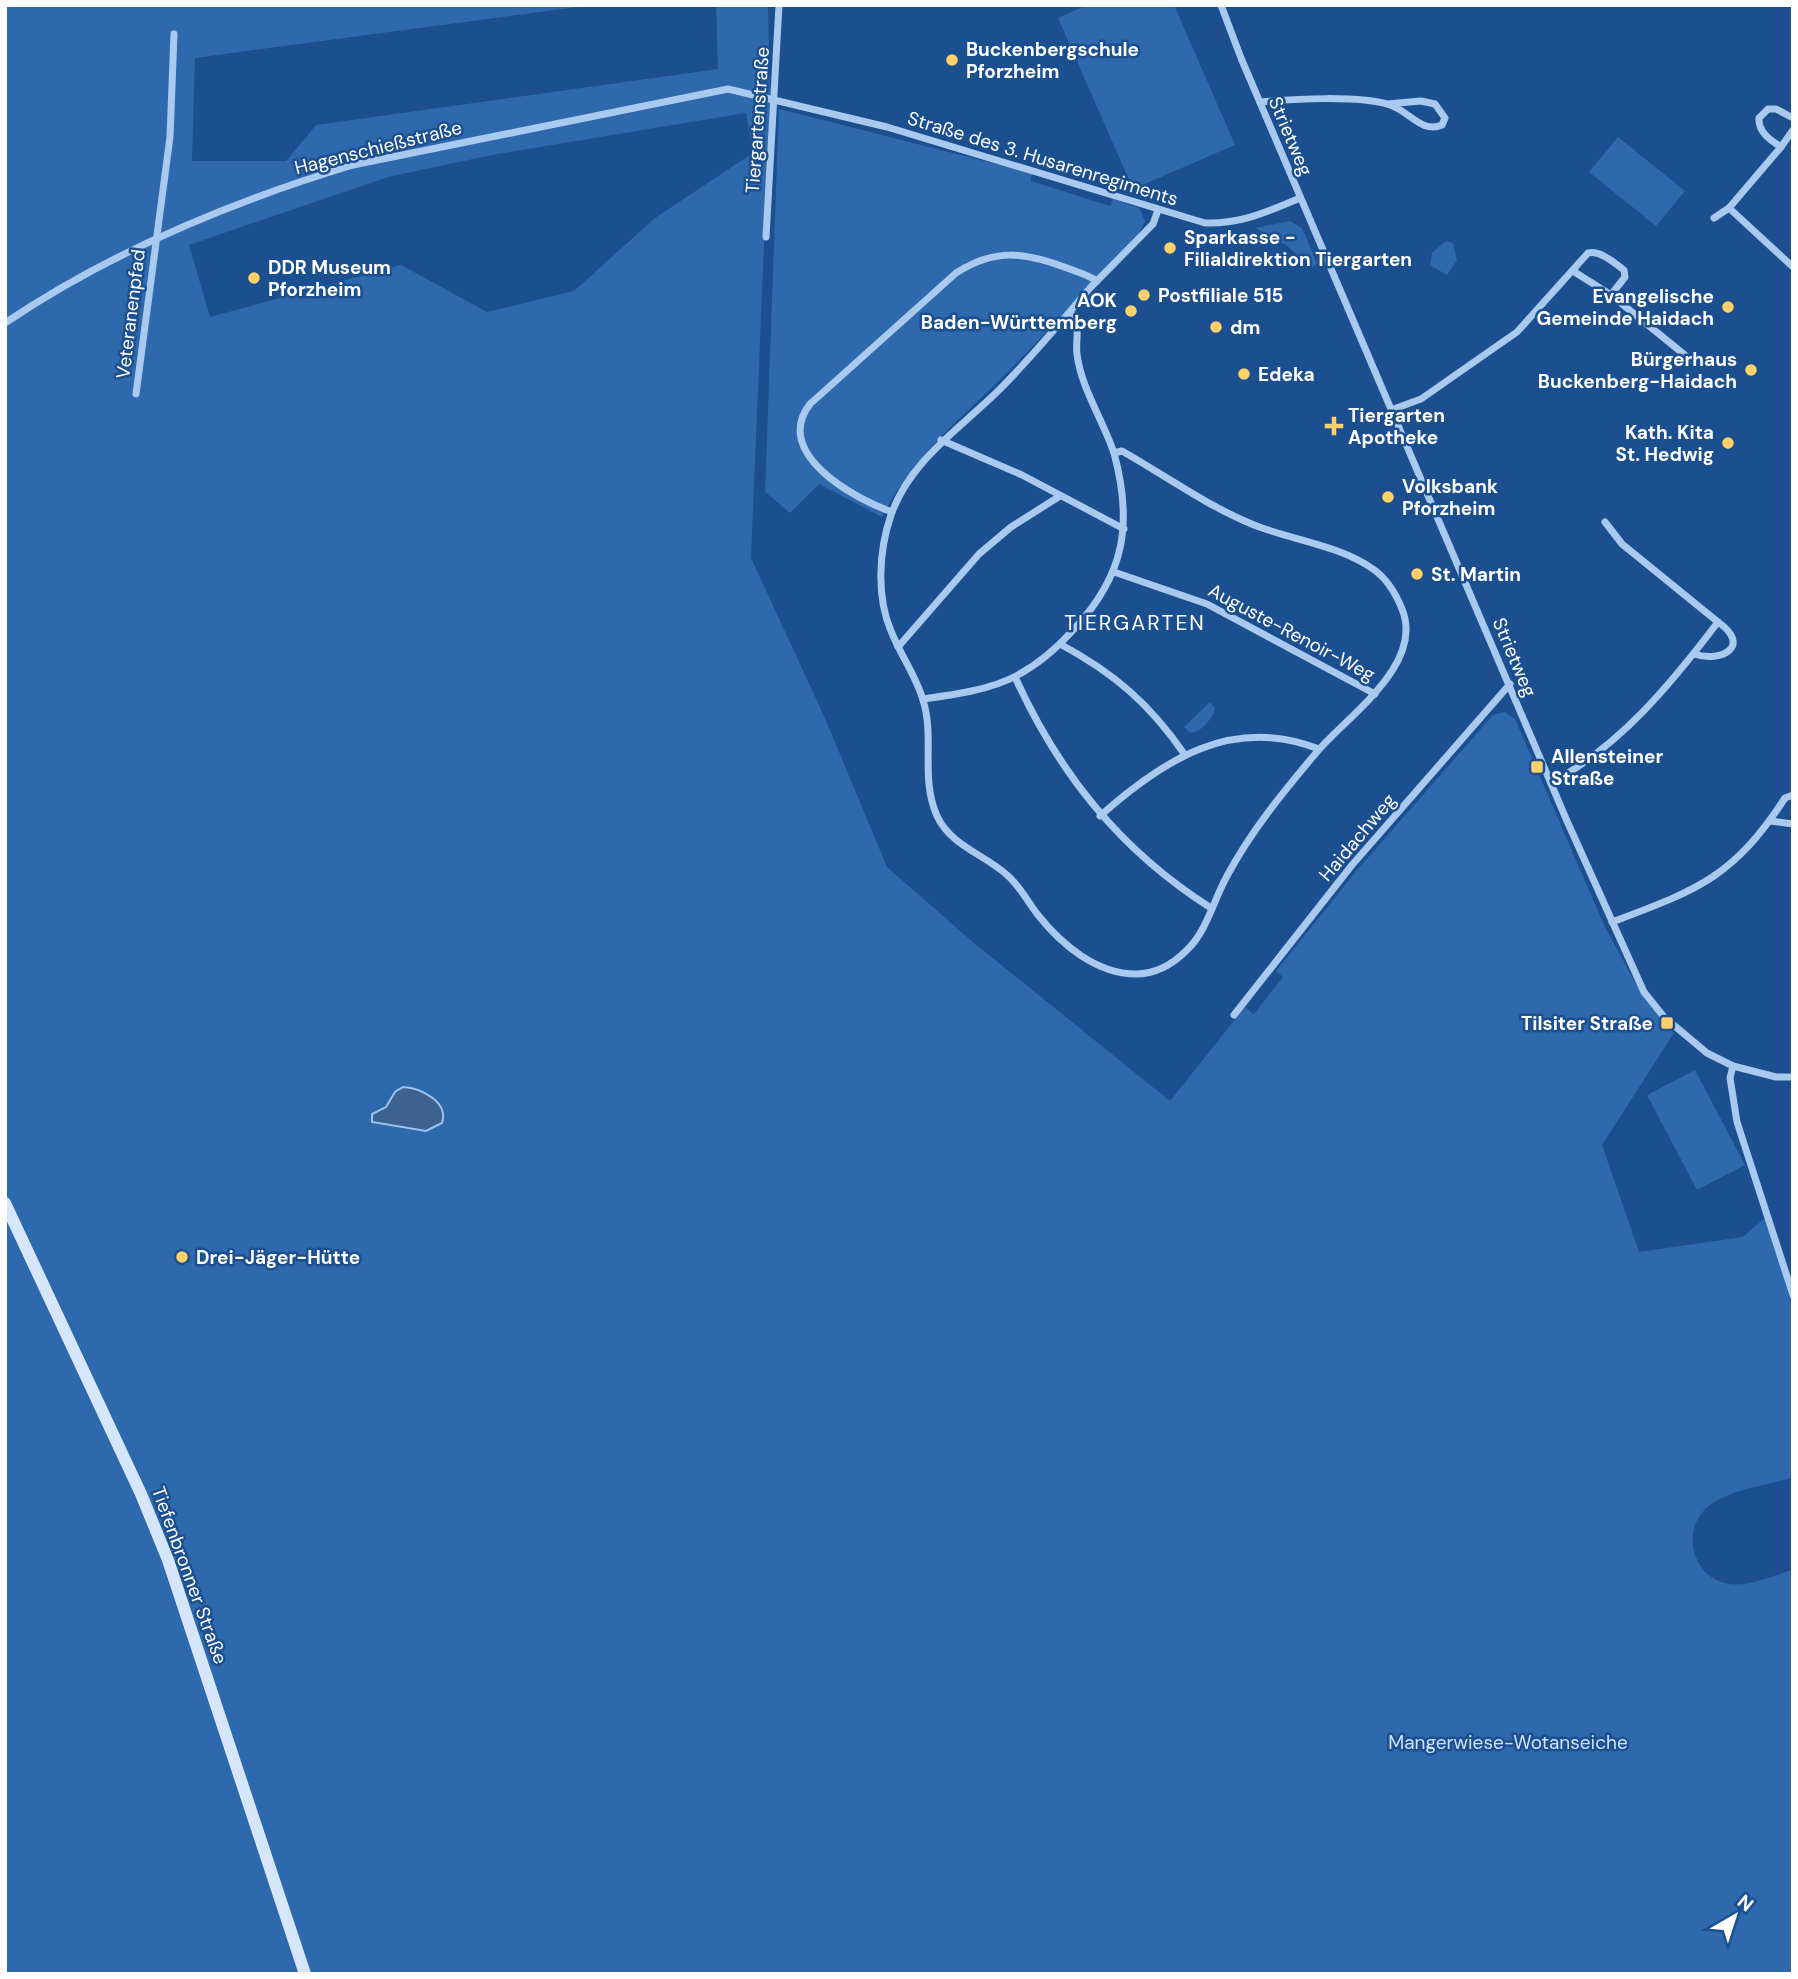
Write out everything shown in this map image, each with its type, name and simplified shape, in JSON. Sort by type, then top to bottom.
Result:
[{"type":"street","name":"Tiergartenstraße","points":[[766,237],[776,100],[779,5]]},
{"type":"street","name":"Strietweg","points":[[1222,5],[1300,198],[1551,783],[1641,985],[1664,1017],[1707,1053],[1733,1066],[1776,1077],[1793,1077]]},
{"type":"street","points":[[155,238],[170,137],[174,34]]},
{"type":"street","name":"Hagenschießstraße","points":[[5,323],[73,280],[155,238],[238,203],[353,165],[681,96],[728,89],[776,100]]},
{"type":"street","name":"Straße des 3. Husarenregiments","points":[[776,100],[887,127],[1205,223],[1230,223],[1251,219],[1300,198]]},
{"type":"street","points":[[1260,102],[1421,102],[1435,104],[1445,118],[1442,125],[1426,128],[1401,109],[1387,104]]},
{"type":"street","points":[[1780,147],[1762,131],[1759,118],[1768,109],[1776,109],[1793,118]]},
{"type":"street","points":[[1714,218],[1729,208],[1793,130]]},
{"type":"street","points":[[1729,208],[1793,267]]},
{"type":"street","points":[[1114,453],[1122,451],[1203,501],[1254,525],[1354,558],[1377,571],[1396,597],[1405,623],[1398,661],[1389,679],[1319,749],[1248,840],[1198,938],[1169,965],[1153,972],[1122,973],[1101,967],[1079,954],[1036,913],[1018,884],[1001,869],[961,846],[939,820],[927,776],[928,725],[923,699],[898,647],[883,604],[881,572],[892,512],[925,459],[942,440],[996,394],[1097,281],[1153,225],[1157,210]]},
{"type":"street","name":"Veteranenpfad","points":[[136,394],[155,238]]},
{"type":"street","points":[[1391,410],[1421,399],[1517,332],[1588,253],[1602,255],[1625,273],[1611,295]]},
{"type":"street","points":[[892,512],[848,491],[807,455],[799,439],[799,426],[810,404],[956,273],[976,260],[1021,254],[1052,262],[1097,281]]},
{"type":"street","points":[[1573,271],[1611,295],[1691,359]]},
{"type":"street","points":[[923,699],[963,692],[1015,677],[1060,644],[1094,608],[1114,572],[1124,529],[1123,491],[1114,453],[1084,380],[1077,355],[1078,324],[1070,312]]},
{"type":"street","points":[[942,440],[1022,475],[1124,529]]},
{"type":"street","points":[[898,647],[979,554],[1011,527],[1060,496]]},
{"type":"street","points":[[1605,522],[1622,544],[1731,632],[1733,643],[1730,651],[1713,657],[1694,654]]},
{"type":"street","name":"Auguste-Renoir-Weg","points":[[1114,572],[1207,604],[1375,694]]},
{"type":"street","points":[[1551,783],[1575,770],[1622,734],[1694,654],[1718,622]]},
{"type":"street","points":[[1060,644],[1108,671],[1152,713],[1185,755]]},
{"type":"street","points":[[1015,677],[1051,748],[1100,816],[1141,858],[1211,908]]},
{"type":"street","name":"Haidachweg","points":[[1234,1015],[1352,865],[1510,684]]},
{"type":"street","points":[[1100,816],[1148,774],[1185,755],[1235,739],[1273,736],[1319,749]]},
{"type":"street","points":[[1612,922],[1684,895],[1721,873],[1749,848],[1785,799],[1793,795]]},
{"type":"street","points":[[1770,821],[1793,824]]},
{"type":"street","points":[[1733,1066],[1730,1078],[1737,1122],[1793,1295]]},
{"type":"street","name":"Tiefenbronner Straße","points":[[5,1203],[141,1494],[167,1560],[305,1974]]},
{"type":"green space","name":"Mangerwiese-Wotanseiche","points":[[5,5],[592,5],[195,58],[192,161],[286,161],[316,125],[718,69],[716,5],[768,5],[770,101],[751,558],[824,716],[887,867],[974,943],[1170,1101],[1245,1007],[1254,1014],[1283,977],[1276,971],[1357,870],[1493,715],[1505,712],[1515,719],[1604,925],[1642,995],[1674,1033],[1602,1145],[1639,1252],[1743,1237],[1766,1217],[1793,1297],[1793,1477],[1739,1491],[1710,1505],[1701,1514],[1693,1538],[1698,1562],[1716,1580],[1729,1584],[1753,1582],[1793,1570],[1793,1974],[5,1974]],"holes":[[[746,113],[753,153],[655,218],[574,291],[487,312],[401,265],[210,317],[189,245],[388,177],[492,155]],[[408,1087],[435,1100],[426,1131],[372,1121],[375,1111]]]},
{"type":"green space","points":[[1087,5],[1174,5],[1235,145],[1133,189],[1058,18]]},
{"type":"green space","points":[[779,109],[1032,173],[1031,181],[1110,206],[1113,199],[1139,208],[1145,221],[1139,233],[1011,369],[924,455],[882,517],[819,484],[790,513],[765,492]]},
{"type":"green space","points":[[1618,137],[1685,191],[1656,226],[1589,172]]},
{"type":"green space","points":[[1290,221],[1302,228],[1317,263],[1312,268],[1286,245],[1255,228]]},
{"type":"green space","points":[[1446,241],[1453,243],[1457,260],[1447,275],[1430,265],[1432,253]]},
{"type":"green space","points":[[1210,702],[1215,708],[1209,720],[1202,728],[1190,733],[1184,727]]},
{"type":"green space","points":[[1695,1070],[1745,1165],[1697,1190],[1647,1095]]},
{"type":"shaded area","points":[[403,1087],[432,1097],[441,1109],[442,1123],[426,1131],[372,1122],[372,1114],[386,1107],[395,1092]]},
{"type":"place","name":"Buckenbergschule Pforzheim","points":[[952,60]]},
{"type":"place","name":"Sparkasse - Filialdirektion Tiergarten","points":[[1170,248]]},
{"type":"place","name":"DDR Museum Pforzheim","points":[[254,278]]},
{"type":"place","name":"Postfiliale 515","points":[[1144,295]]},
{"type":"place","name":"Evangelische Gemeinde Haidach","points":[[1728,307]]},
{"type":"place","name":"AOK Baden-Württemberg","points":[[1131,311]]},
{"type":"place","name":"dm","points":[[1216,327]]},
{"type":"place","name":"Bürgerhaus Buckenberg-Haidach","points":[[1751,370]]},
{"type":"place","name":"Edeka","points":[[1244,374]]},
{"type":"place","name":"Tiergarten Apotheke","points":[[1334,426]]},
{"type":"place","name":"Kath. Kita St. Hedwig","points":[[1728,443]]},
{"type":"place","name":"Volksbank Pforzheim","points":[[1388,497]]},
{"type":"place","name":"St. Martin","points":[[1417,574]]},
{"type":"place","name":"Allensteiner Straße","points":[[1537,767]]},
{"type":"place","name":"Tilsiter Straße","points":[[1667,1023]]},
{"type":"place","name":"Drei-Jäger-Hütte","points":[[182,1257]]},
{"type":"district","name":"TIERGARTEN","points":[[1135,623]]}]
